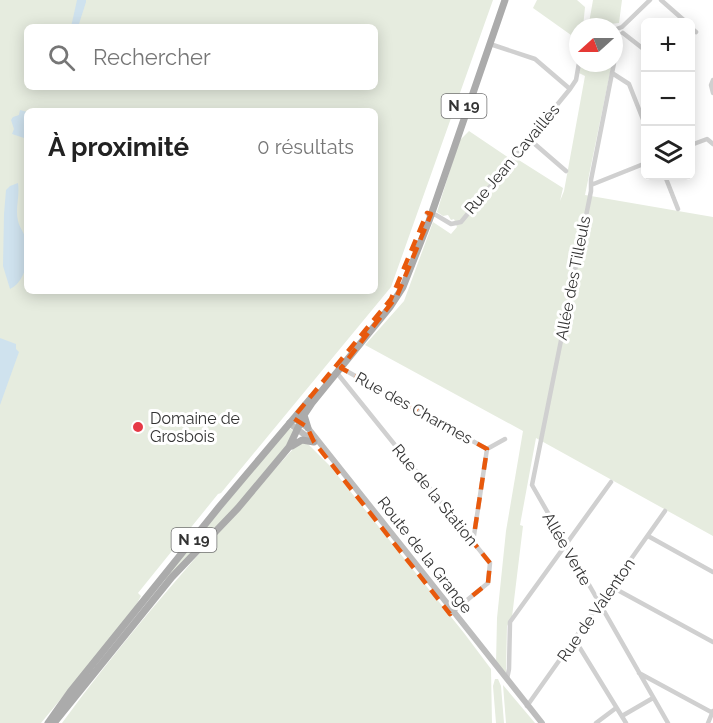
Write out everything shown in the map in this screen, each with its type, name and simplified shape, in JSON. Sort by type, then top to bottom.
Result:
[{"type":"main road","name":"N 19","points":[[48,723],[70,692],[227,497],[391,299],[408,266],[429,213],[490,44],[503,0]]},
{"type":"main road","name":"N 19","points":[[54,723],[172,577],[238,508],[290,447],[304,415],[397,296],[414,260],[503,0]]},
{"type":"main road","points":[[304,415],[308,428]]},
{"type":"main road","points":[[291,421],[300,426]]},
{"type":"main road","name":"Route de la Grange","points":[[300,426],[308,428],[315,441]]},
{"type":"main road","name":"Route de la Grange","points":[[300,426],[315,441],[540,723]]},
{"type":"main road","points":[[290,447],[303,440],[315,441]]},
{"type":"street","points":[[623,27],[650,0]]},
{"type":"street","points":[[661,0],[681,18]]},
{"type":"street","points":[[623,34],[641,48]]},
{"type":"street","points":[[490,44],[535,59],[570,89]]},
{"type":"street","name":"Rue Jean Cavaillès","points":[[429,213],[451,224],[460,222],[570,89],[576,80],[577,72]]},
{"type":"street","points":[[612,73],[628,84],[645,126]]},
{"type":"street","name":"Allée des Tilleuls","points":[[535,493],[532,484],[612,73]]},
{"type":"street","points":[[713,80],[711,85],[713,93]]},
{"type":"street","points":[[529,139],[566,171]]},
{"type":"street","points":[[695,143],[707,139],[713,143]]},
{"type":"street","points":[[591,185],[641,165]]},
{"type":"street","points":[[667,180],[678,209]]},
{"type":"street","name":"Rue des Charmes","points":[[339,370],[486,448]]},
{"type":"street","name":"Rue de la Station","points":[[339,370],[490,563],[488,583],[452,613]]},
{"type":"street","points":[[473,542],[486,448],[505,439]]},
{"type":"street","points":[[506,681],[509,669],[510,622],[611,482]]},
{"type":"street","name":"Allée Verte","points":[[535,493],[668,723]]},
{"type":"street","name":"Rue de Valenton","points":[[527,707],[665,511]]},
{"type":"street","points":[[648,536],[713,572]]},
{"type":"street","points":[[612,587],[713,642]]},
{"type":"street","points":[[575,640],[626,723]]},
{"type":"street","points":[[639,673],[713,712],[708,723]]},
{"type":"street","points":[[622,716],[653,698]]},
{"type":"street","points":[[596,723],[616,708]]},
{"type":"highlighted area","points":[[427,213],[431,214],[397,296],[341,368],[487,449],[473,542],[490,563],[488,583],[450,614],[314,442],[307,427],[293,418],[391,299]]},
{"type":"shaded area","name":"Domaine de Grosbois","points":[[0,0],[493,0],[391,287],[138,593],[141,596],[133,611],[41,723],[0,723]]},
{"type":"shaded area","points":[[537,0],[577,0],[585,7],[584,18],[569,18],[569,34],[533,8]]},
{"type":"shaded area","points":[[593,0],[622,0],[620,18],[590,18]]},
{"type":"shaded area","points":[[610,72],[585,195],[713,217],[713,536],[536,438],[520,525],[523,526],[512,617],[507,626],[506,673],[496,664],[497,618],[506,531],[523,431],[365,345],[404,301],[433,222],[451,234],[457,227],[454,219],[451,220],[448,215],[443,216],[437,212],[459,141],[469,131],[509,158],[514,157],[563,188],[560,201],[564,191],[585,76],[579,73]]},
{"type":"shaded area","points":[[289,428],[294,431],[290,441],[231,513],[165,581],[164,578]]},
{"type":"shaded area","points":[[307,443],[330,466],[491,669],[492,723],[62,723],[174,582],[294,448]]},
{"type":"shaded area","points":[[495,679],[498,679],[501,686],[504,723],[496,723],[493,686]]},
{"type":"shaded area","points":[[503,685],[535,723],[506,723]]},
{"type":"water","points":[[77,0],[86,0],[79,24],[72,24]]},
{"type":"water","points":[[20,110],[24,111],[24,138],[12,134],[14,129],[11,120],[19,115]]},
{"type":"water","points":[[18,183],[17,216],[24,235],[24,272],[15,286],[10,289],[3,266],[6,190]]},
{"type":"water","points":[[0,338],[16,344],[19,352],[0,405]]},
{"type":"place","name":"Domaine de Grosbois","points":[[138,427]]}]
